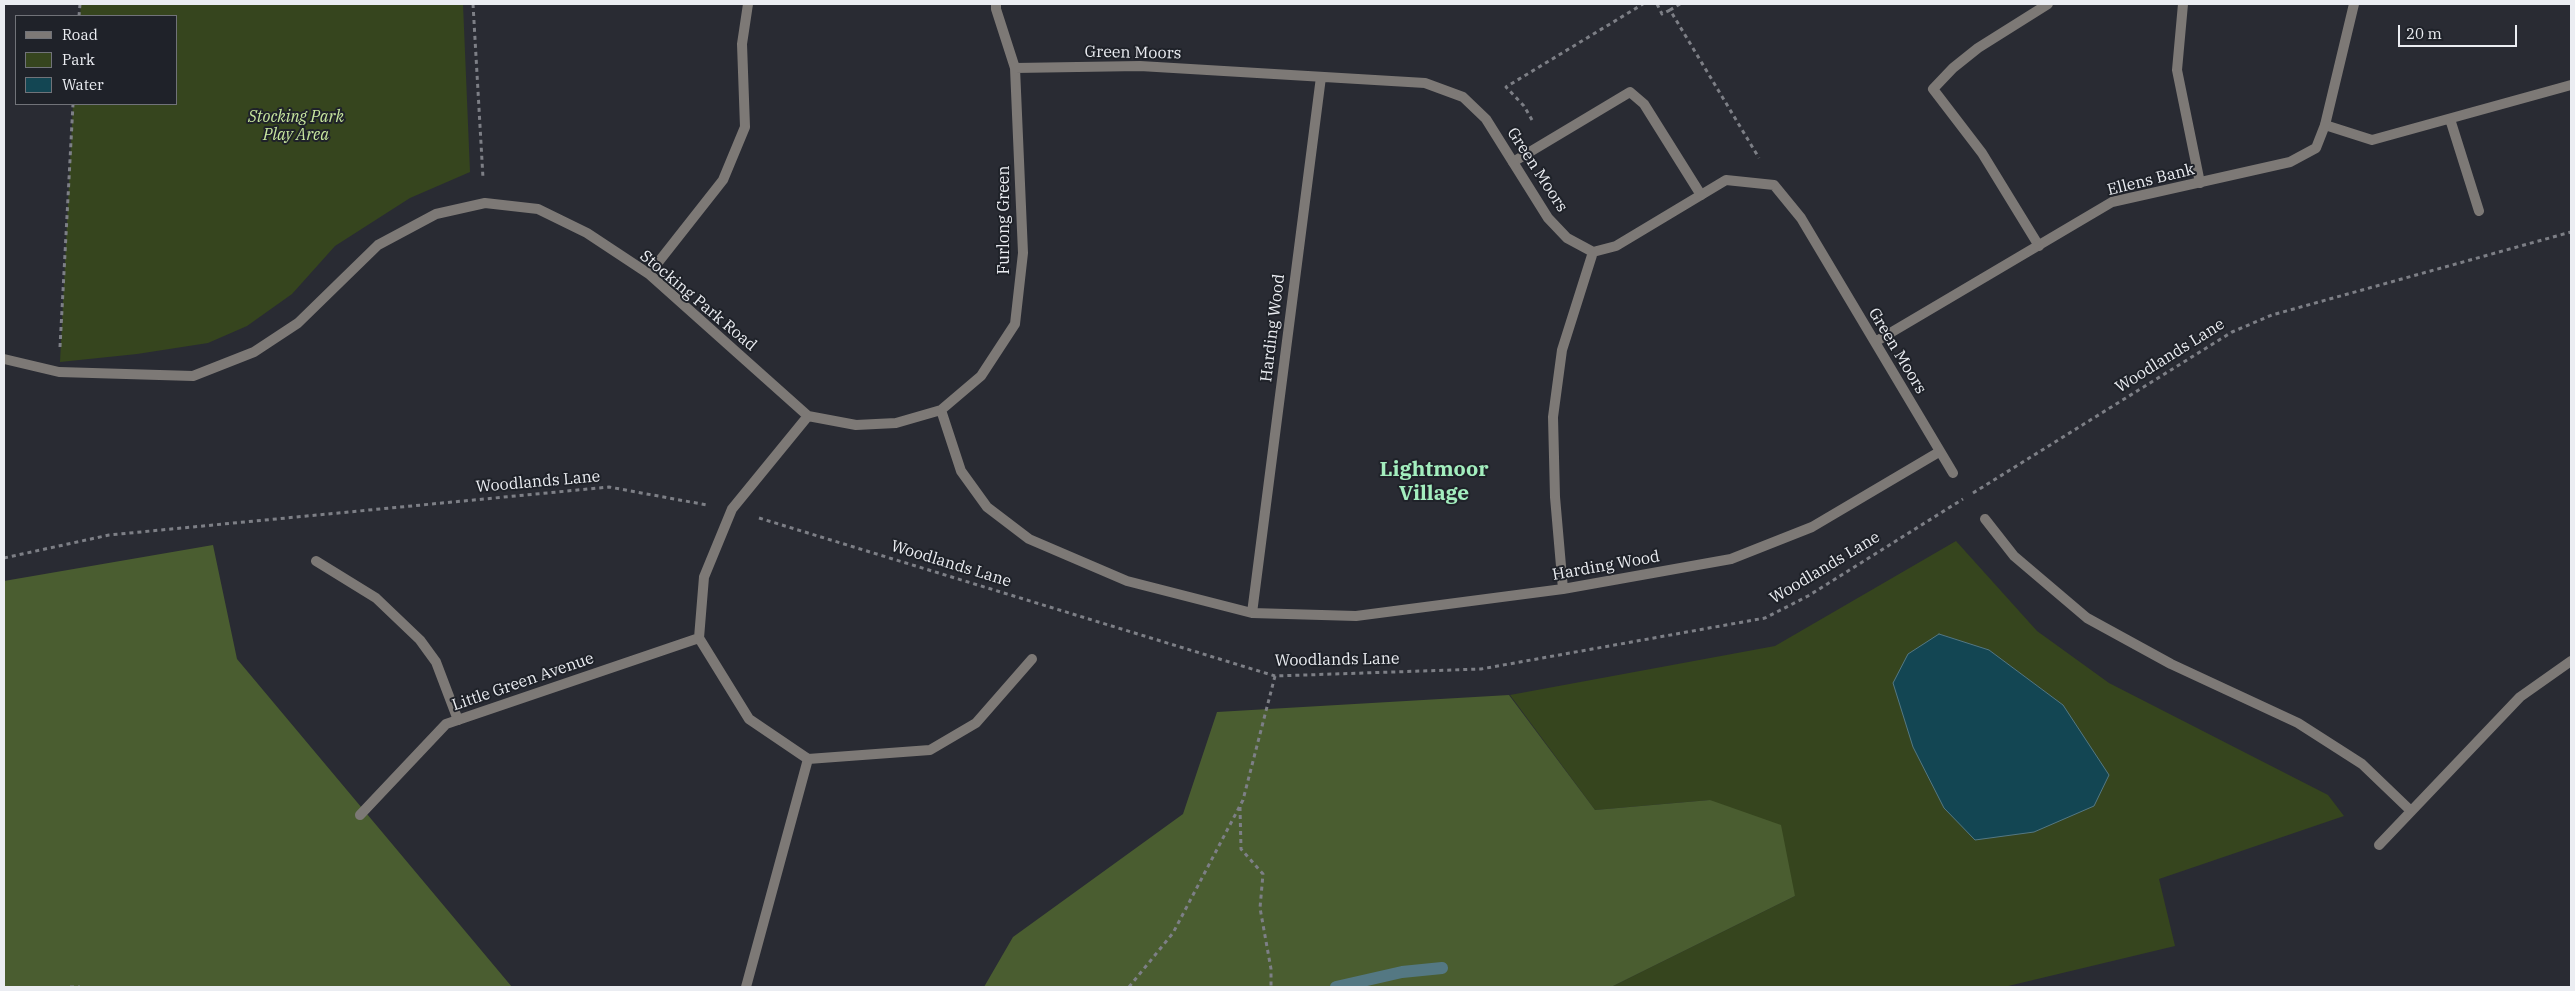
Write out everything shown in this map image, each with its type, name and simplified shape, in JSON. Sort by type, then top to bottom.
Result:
[{"type":"street","points":[[649,274],[723,180],[745,127],[742,44],[748,4]]},
{"type":"street","name":"Furlong Green","points":[[941,410],[981,376],[1015,324],[1023,253],[1015,68],[996,4]]},
{"type":"street","points":[[2039,246],[1982,153],[1933,89],[1953,68],[1978,48],[2048,4]]},
{"type":"street","points":[[2183,4],[2177,70],[2200,183]]},
{"type":"street","name":"Ellens Bank","points":[[1875,342],[2112,202],[2290,162],[2316,148],[2325,125],[2354,4]]},
{"type":"street","name":"Green Moors","points":[[1015,68],[1140,66],[1425,83],[1463,97],[1486,119],[1548,218],[1567,238],[1592,252]]},
{"type":"street","name":"Harding Wood","points":[[1252,613],[1321,77]]},
{"type":"street","points":[[2325,125],[2372,140],[2571,86]]},
{"type":"street","points":[[1513,162],[1630,92],[1644,104],[1701,195]]},
{"type":"street","points":[[2450,119],[2479,211]]},
{"type":"street","points":[[1563,589],[1555,497],[1553,417],[1562,350],[1592,252],[1616,246],[1726,180],[1774,185]]},
{"type":"street","name":"Green Moors","points":[[1774,185],[1801,218],[1953,473]]},
{"type":"street","name":"Stocking Park Road","points":[[4,358],[59,372],[193,376],[254,352],[298,324],[378,245],[436,214],[485,204],[538,209],[587,233],[649,274],[808,416]]},
{"type":"street","points":[[941,410],[896,423],[856,425],[808,416],[732,509],[704,577],[699,638],[749,719],[808,759],[930,750],[976,722],[1032,659]]},
{"type":"street","name":"Harding Wood","points":[[941,410],[961,471],[987,507],[1029,540],[1127,581],[1252,613],[1356,616],[1563,589],[1731,559],[1812,526],[1940,452]]},
{"type":"street","points":[[1985,520],[2014,556],[2087,618],[2171,664],[2298,723],[2362,764],[2411,811]]},
{"type":"street","points":[[316,561],[376,598],[420,640],[436,662],[458,720]]},
{"type":"street","name":"Little Green Avenue","points":[[360,815],[446,724],[699,638]]},
{"type":"street","points":[[2378,845],[2520,697],[2571,660]]},
{"type":"street","points":[[746,987],[808,759]]},
{"type":"path","points":[[473,4],[485,204]]},
{"type":"path","points":[[1657,4],[1662,14],[1680,4]]},
{"type":"path","points":[[1670,10],[1774,185]]},
{"type":"path","points":[[59,372],[73,105]]},
{"type":"path","name":"Woodlands Lane","points":[[4,558],[109,535],[609,487],[732,509],[1275,676],[1481,669],[1765,618],[1808,596],[2232,332],[2272,315],[2571,232]]},
{"type":"path","points":[[1129,987],[1173,933],[1243,800],[1275,676]]},
{"type":"path","points":[[1240,806],[1241,849],[1263,874],[1260,908],[1271,969],[1270,987]]},
{"type":"path","points":[[70,987],[80,987]]},
{"type":"green space","name":"Stocking Park Play Area","points":[[81,4],[463,4],[470,172],[410,198],[335,246],[292,294],[247,326],[208,343],[137,354],[60,362],[73,105],[178,105],[178,15],[80,15]]},
{"type":"green space","points":[[1956,541],[2037,631],[2109,683],[2328,795],[2344,816],[2159,879],[2175,946],[2004,987],[1611,987],[1795,896],[1710,800],[1595,810],[1510,695],[1775,646]],"holes":[[[1939,634],[1989,650],[2063,705]]]},
{"type":"green space","points":[[213,545],[237,659],[512,987],[4,987],[4,581]]},
{"type":"green space","points":[[1509,695],[1595,810],[1710,800],[1781,825],[1795,896],[1611,987],[984,987],[1013,937],[1183,814],[1217,712]]},
{"type":"water","points":[[1939,634],[1989,650],[2063,705],[2109,775],[2094,806],[2034,832],[1975,840],[1944,808],[1913,747],[1893,683],[1908,654]]},
{"type":"waterway","points":[[1336,987],[1402,972],[1442,968]]},
{"type":"district","name":"Lightmoor Village","points":[[1434,482]]}]
